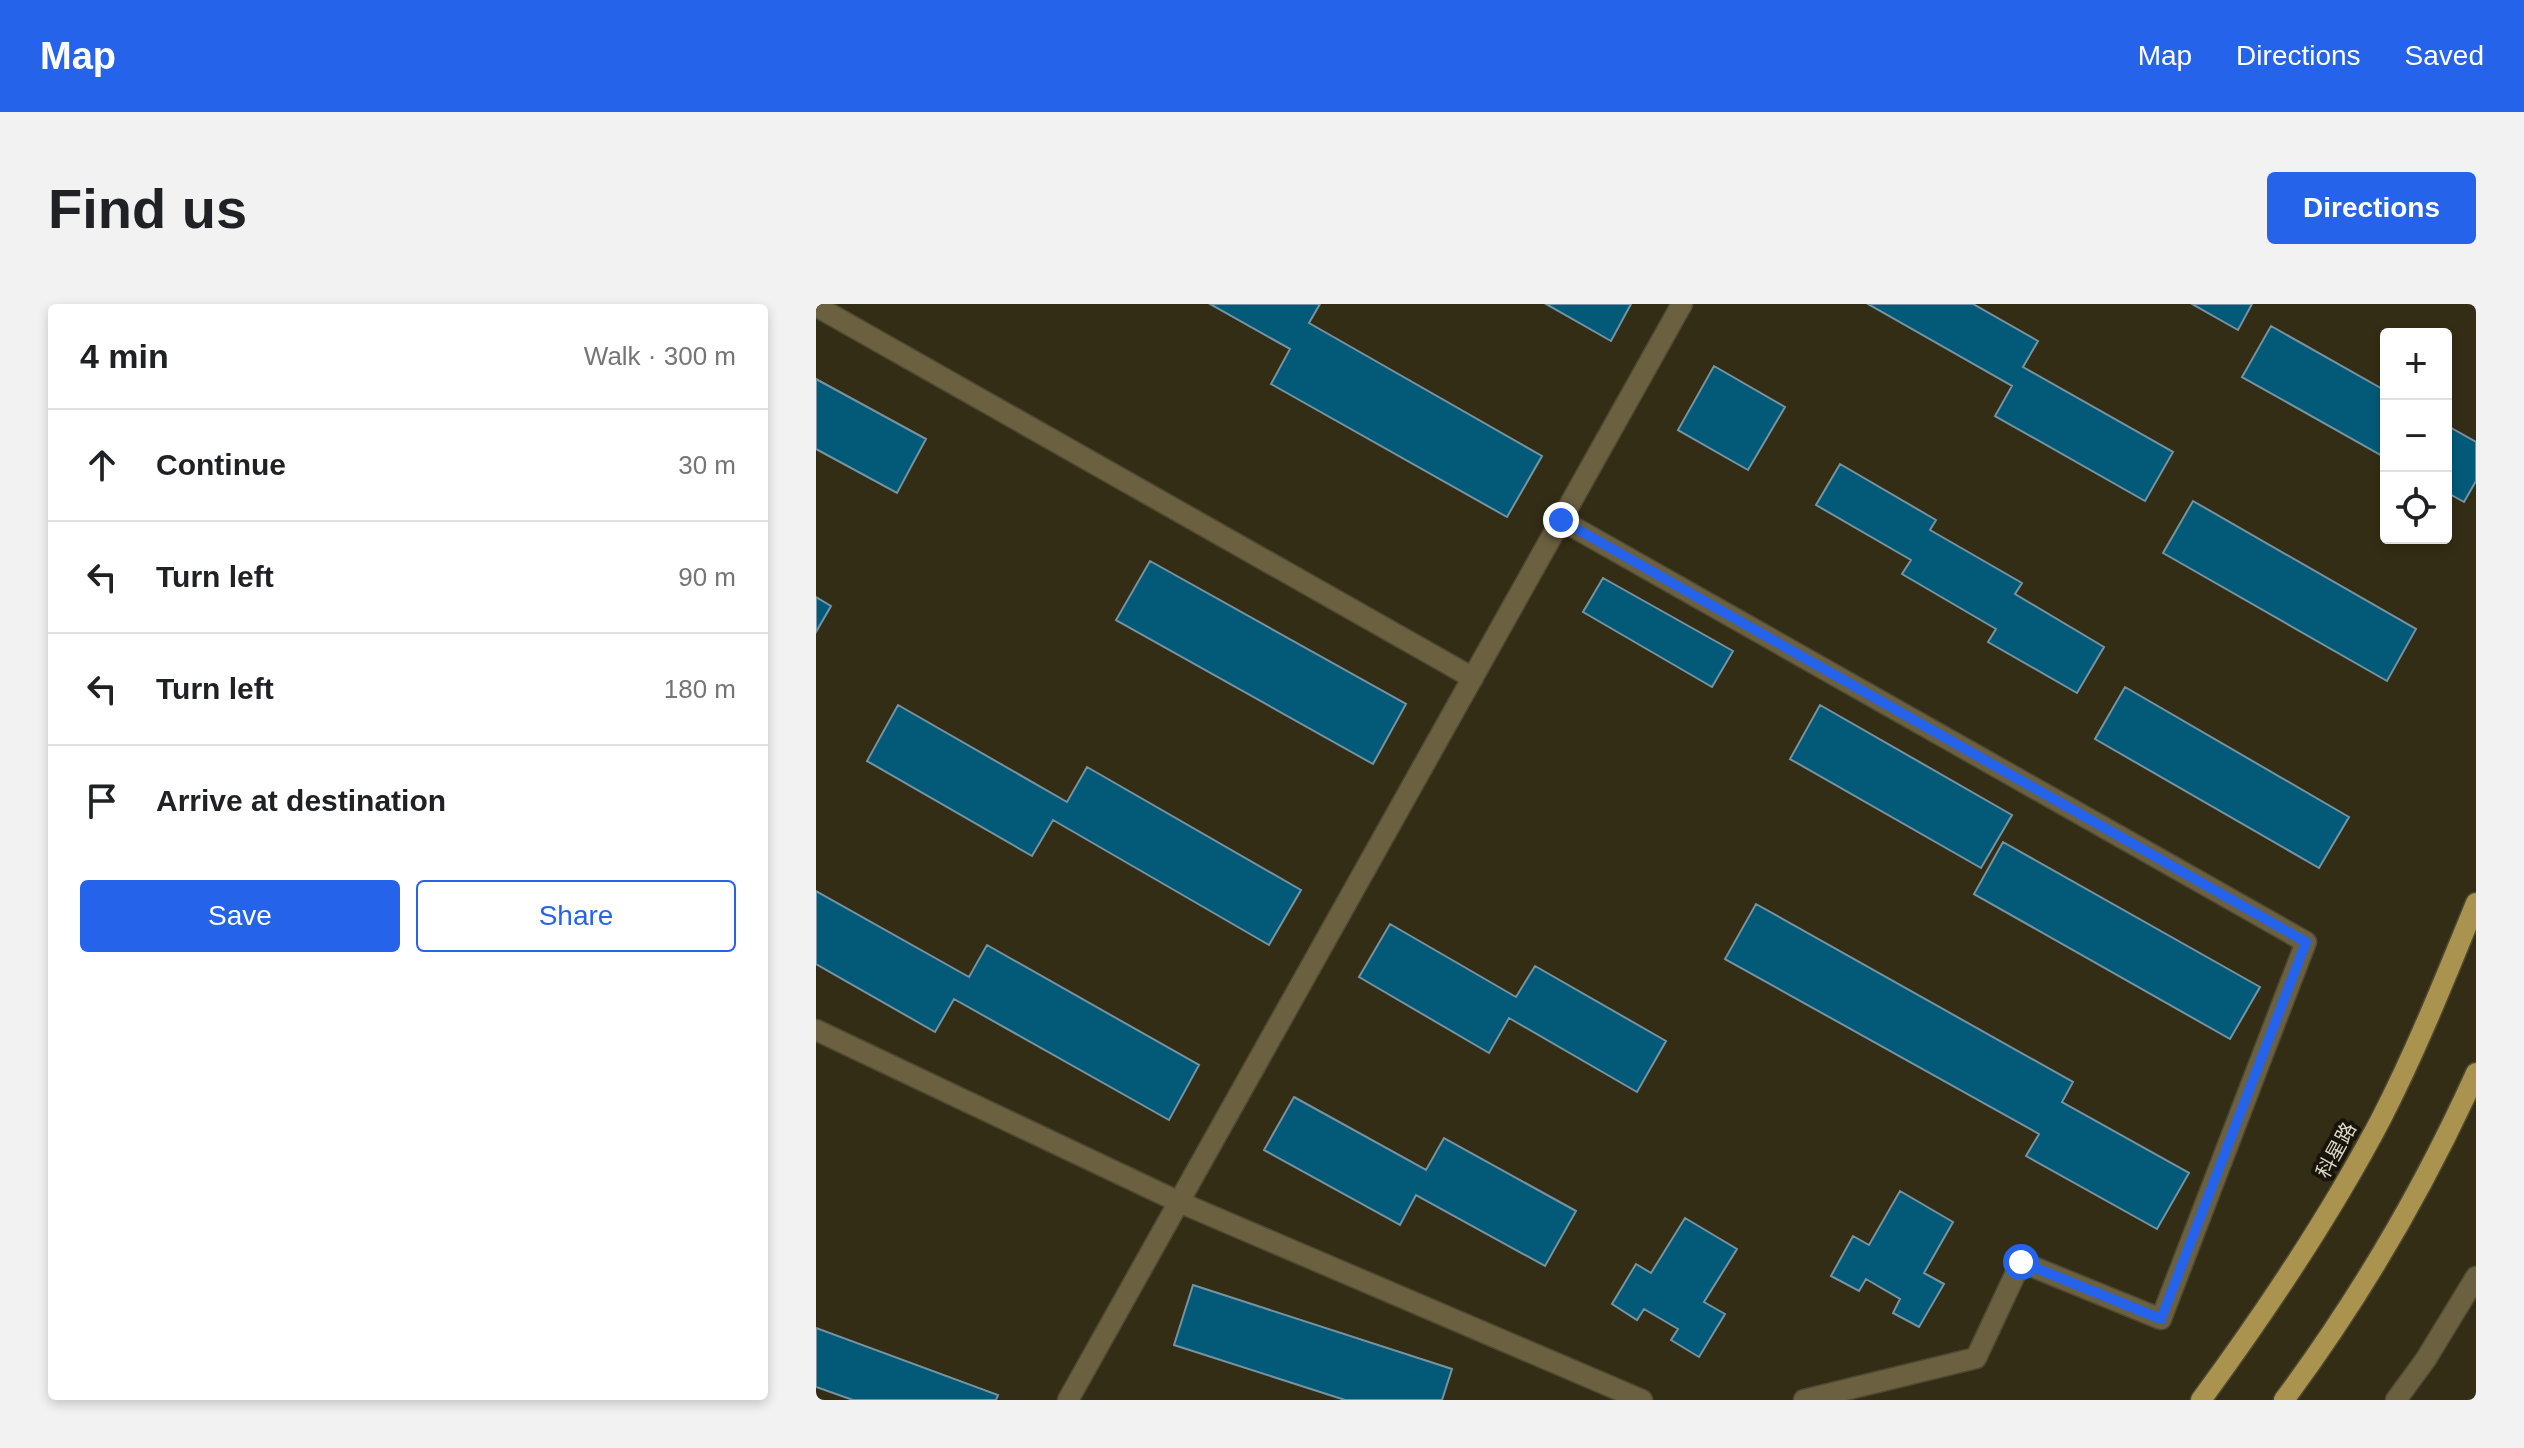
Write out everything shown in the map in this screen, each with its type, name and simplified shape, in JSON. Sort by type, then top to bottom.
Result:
[{"type":"main road","name":"科星路","points":[[2201,1400],[2298,1262],[2381,1119],[2422,1032],[2476,903]]},
{"type":"main road","points":[[2284,1400],[2383,1251],[2440,1149],[2476,1073]]},
{"type":"street","points":[[1068,1400],[1682,304]]},
{"type":"street","points":[[816,306],[1473,678]]},
{"type":"street","points":[[1561,520],[2306,942],[2161,1319],[2021,1262],[1976,1358],[1804,1400]]},
{"type":"street","points":[[816,1030],[1179,1202],[1642,1400]]},
{"type":"street","points":[[2396,1400],[2426,1359],[2476,1277]]},
{"type":"building","points":[[1210,304],[1320,304],[1309,323],[1542,456],[1507,517],[1271,384],[1290,349]]},
{"type":"building","points":[[1546,304],[1631,304],[1611,341]]},
{"type":"building","points":[[1868,304],[1973,304],[2038,341],[2023,367],[2173,452],[2145,501],[1995,416],[2012,386]]},
{"type":"building","points":[[2192,304],[2252,304],[2238,330]]},
{"type":"building","points":[[2271,326],[2380,388],[2380,455],[2242,377]]},
{"type":"building","points":[[1714,366],[1785,407],[1748,470],[1678,430]]},
{"type":"building","points":[[816,379],[926,439],[897,493],[816,449]]},
{"type":"building","points":[[2452,428],[2476,442],[2476,481],[2464,502],[2452,495]]},
{"type":"building","points":[[1840,464],[1936,520],[1930,530],[2022,583],[2015,594],[2104,647],[2077,693],[1988,642],[1996,629],[1902,574],[1911,560],[1816,505]]},
{"type":"building","points":[[2193,501],[2416,629],[2387,681],[2163,553]]},
{"type":"building","points":[[1150,561],[1406,704],[1373,764],[1116,620]]},
{"type":"building","points":[[1603,578],[1733,651],[1712,687],[1583,612]]},
{"type":"building","points":[[816,597],[831,606],[816,632]]},
{"type":"building","points":[[2125,687],[2349,817],[2319,868],[2095,739]]},
{"type":"building","points":[[898,705],[1067,802],[1087,767],[1301,890],[1269,945],[1053,820],[1032,856],[867,761]]},
{"type":"building","points":[[1820,705],[2012,815],[1981,868],[1790,759]]},
{"type":"building","points":[[2003,842],[2260,987],[2230,1039],[1974,894]]},
{"type":"building","points":[[816,891],[969,977],[987,945],[1199,1065],[1169,1120],[954,999],[935,1032],[816,964]]},
{"type":"building","points":[[1756,904],[2073,1082],[2062,1102],[2189,1173],[2157,1229],[2026,1156],[2039,1134],[1725,959]]},
{"type":"building","points":[[1390,924],[1516,997],[1535,966],[1666,1041],[1637,1092],[1509,1018],[1489,1053],[1359,977]]},
{"type":"building","points":[[1294,1097],[1426,1170],[1444,1138],[1576,1211],[1545,1266],[1416,1195],[1400,1225],[1264,1150]]},
{"type":"building","points":[[1900,1191],[1953,1222],[1924,1273],[1944,1284],[1919,1327],[1893,1313],[1900,1299],[1866,1279],[1859,1291],[1831,1276],[1853,1236],[1869,1245]]},
{"type":"building","points":[[1685,1218],[1737,1249],[1704,1302],[1725,1314],[1699,1357],[1671,1340],[1678,1329],[1644,1309],[1637,1320],[1612,1304],[1636,1264],[1651,1273]]},
{"type":"building","points":[[1193,1285],[1452,1369],[1442,1400],[1345,1400],[1174,1345]]},
{"type":"building","points":[[816,1328],[998,1395],[996,1400],[853,1400],[816,1387]]},
{"type":"route","points":[[1561,520],[2306,942],[2161,1319],[2021,1262]]}]
